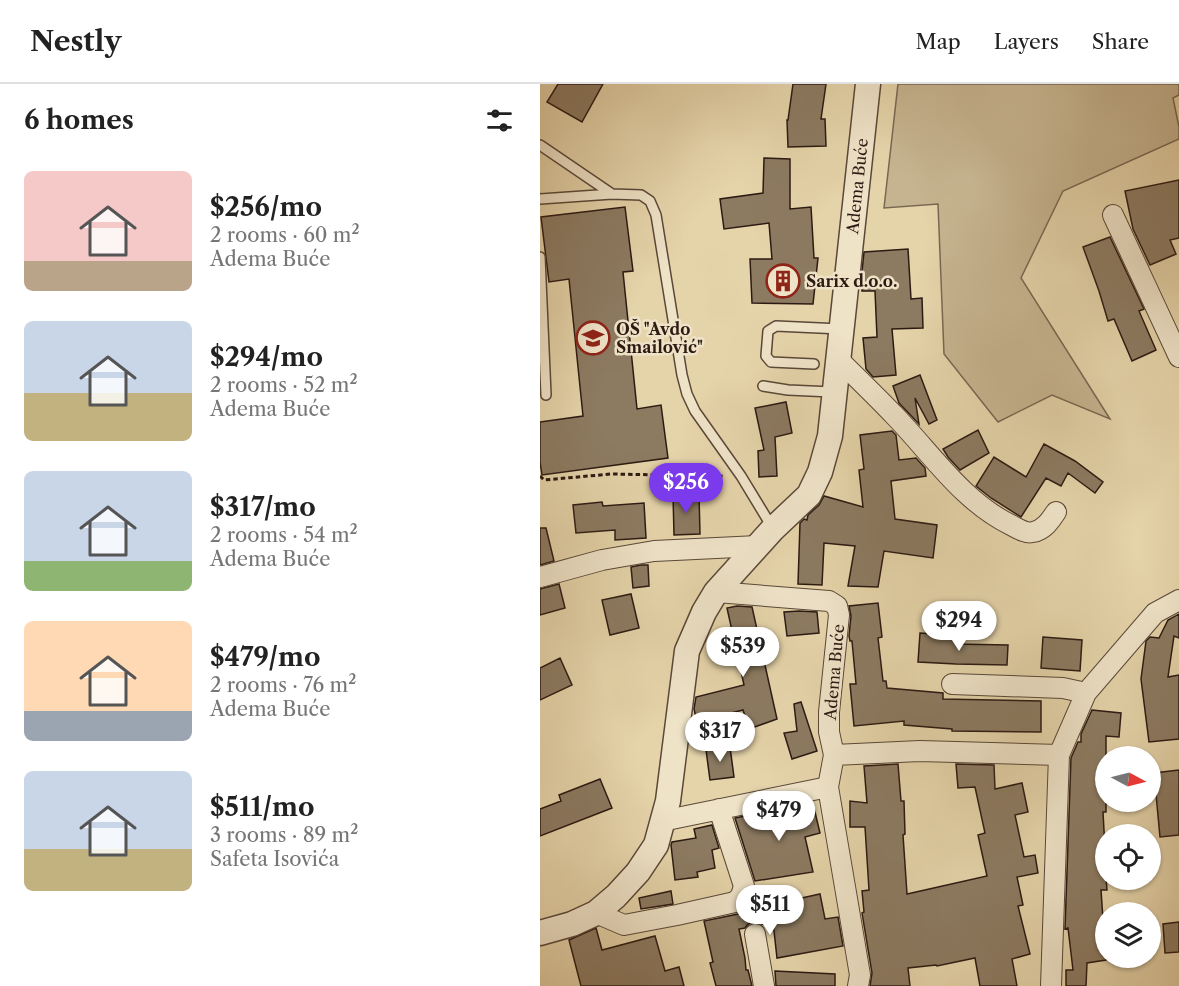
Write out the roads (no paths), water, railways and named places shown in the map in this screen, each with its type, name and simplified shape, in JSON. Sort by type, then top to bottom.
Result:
[{"type":"street","name":"Adema Buće","points":[[540,933],[572,924],[596,913],[616,896],[638,872],[656,844],[668,801],[687,651],[704,612],[716,592],[809,495],[820,472],[830,436],[868,84]]},
{"type":"street","points":[[1113,215],[1179,357]]},
{"type":"street","points":[[838,359],[895,416],[942,469],[977,502],[1003,521],[1031,533],[1045,527],[1056,512]]},
{"type":"street","points":[[540,577],[602,560],[654,551],[766,538]]},
{"type":"street","name":"Adema Buće","points":[[716,592],[829,601],[837,606],[829,712],[834,755],[828,787],[860,975],[858,986]]},
{"type":"street","points":[[1051,986],[1059,755],[1086,693],[1155,613],[1179,600]]},
{"type":"street","points":[[952,684],[1063,688],[1086,693]]},
{"type":"street","points":[[834,755],[920,751],[1059,755]]},
{"type":"street","points":[[662,821],[828,787]]},
{"type":"street","points":[[596,913],[624,924],[735,902],[741,896],[744,886],[719,809]]},
{"type":"street","points":[[754,934],[764,986]]},
{"type":"lane","points":[[540,145],[612,194]]},
{"type":"lane","points":[[540,199],[612,194],[640,195],[650,201],[656,215],[687,394],[695,411],[741,476],[766,538]]},
{"type":"lane","points":[[540,257],[546,395]]},
{"type":"lane","points":[[814,364],[771,362],[766,356],[768,331],[776,326],[841,329]]},
{"type":"lane","points":[[764,386],[788,390],[835,392]]},
{"type":"place","name":"Sarix d.o.o.","points":[[783,281]]},
{"type":"place","name":"OŠ \"Avdo Smailović\"","points":[[593,338]]}]
